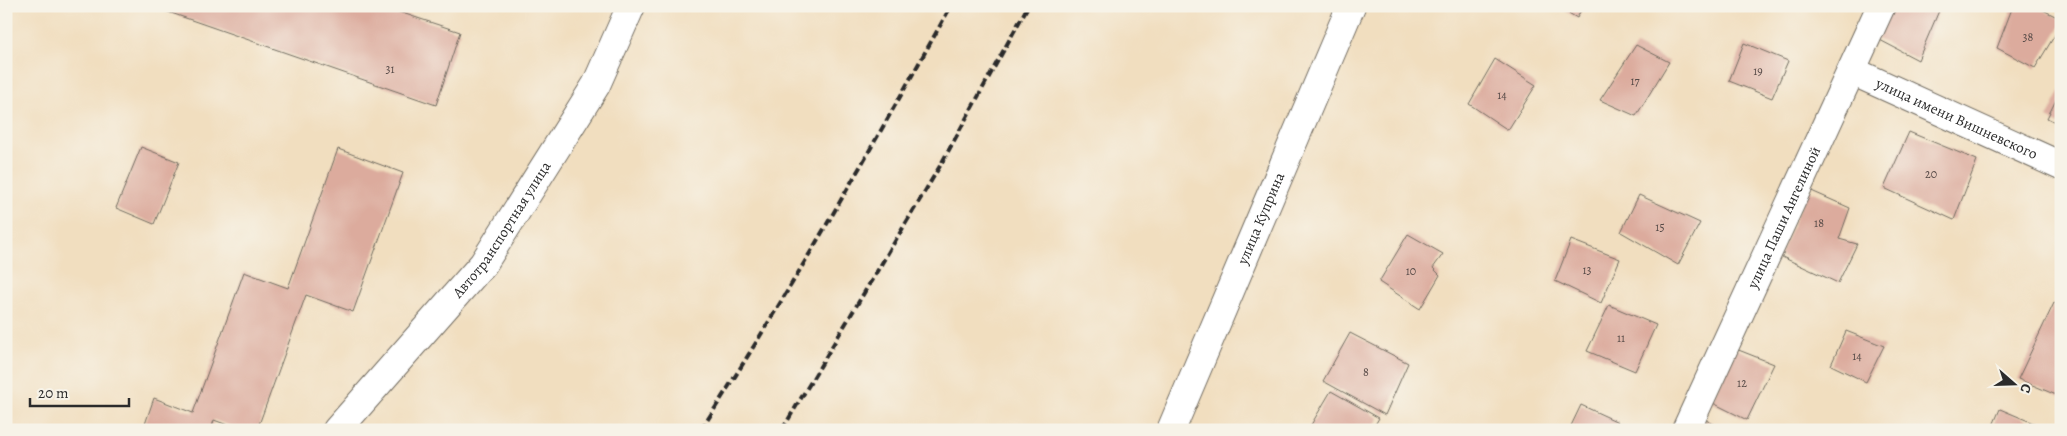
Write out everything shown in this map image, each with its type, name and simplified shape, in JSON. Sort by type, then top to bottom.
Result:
[{"type":"street","name":"Автотранспортная улица","points":[[337,430],[483,264],[596,85],[631,6]]},
{"type":"street","name":"улица Куприна","points":[[1171,430],[1351,6]]},
{"type":"street","name":"улица Паши Ангелиной","points":[[1686,430],[1881,6]]},
{"type":"street","name":"улица имени Вишневского","points":[[1852,71],[2061,166]]},
{"type":"building","points":[[151,6],[381,6],[460,32],[436,105]]},
{"type":"building","points":[[1557,6],[1583,6],[1577,18]]},
{"type":"building","points":[[1890,6],[1941,6],[1918,60],[1876,38]]},
{"type":"building","points":[[2013,6],[2035,6],[2061,19],[2061,25],[2035,68],[1997,48]]},
{"type":"building","points":[[1744,43],[1788,61],[1772,98],[1729,81]]},
{"type":"building","points":[[1636,45],[1669,62],[1636,116],[1600,100]]},
{"type":"building","points":[[1495,59],[1536,85],[1508,130],[1469,104]]},
{"type":"building","points":[[2061,90],[2061,125],[2047,118]]},
{"type":"building","points":[[1909,132],[1977,160],[1954,220],[1884,188]]},
{"type":"building","points":[[141,147],[179,162],[154,224],[116,208]]},
{"type":"building","points":[[338,149],[403,173],[353,312],[306,295],[257,430],[241,430],[214,420],[211,430],[143,430],[154,398],[193,413],[244,272],[288,288]]},
{"type":"building","points":[[1807,189],[1850,208],[1839,239],[1857,244],[1838,283],[1780,256]]},
{"type":"building","points":[[1639,195],[1700,223],[1678,265],[1621,232]]},
{"type":"building","points":[[1408,234],[1443,254],[1433,268],[1440,275],[1420,309],[1379,282]]},
{"type":"building","points":[[1571,240],[1620,259],[1601,303],[1555,281]]},
{"type":"building","points":[[2054,303],[2061,307],[2061,397],[2018,379]]},
{"type":"building","points":[[1609,305],[1656,325],[1635,371],[1587,351]]},
{"type":"building","points":[[1846,331],[1884,346],[1866,382],[1831,365]]},
{"type":"building","points":[[1350,333],[1408,363],[1385,415],[1323,381]]},
{"type":"building","points":[[1736,349],[1774,364],[1747,420],[1711,402]]},
{"type":"building","points":[[1331,391],[1379,418],[1372,430],[1308,430]]},
{"type":"building","points":[[1581,405],[1618,422],[1614,430],[1569,430]]},
{"type":"building","points":[[2000,409],[2045,428],[2045,430],[1991,430]]},
{"type":"building","points":[[1706,420],[1725,430],[1701,430]]},
{"type":"railway","points":[[701,430],[798,273],[951,6]]},
{"type":"railway","points":[[782,430],[940,166],[1028,6]]}]
